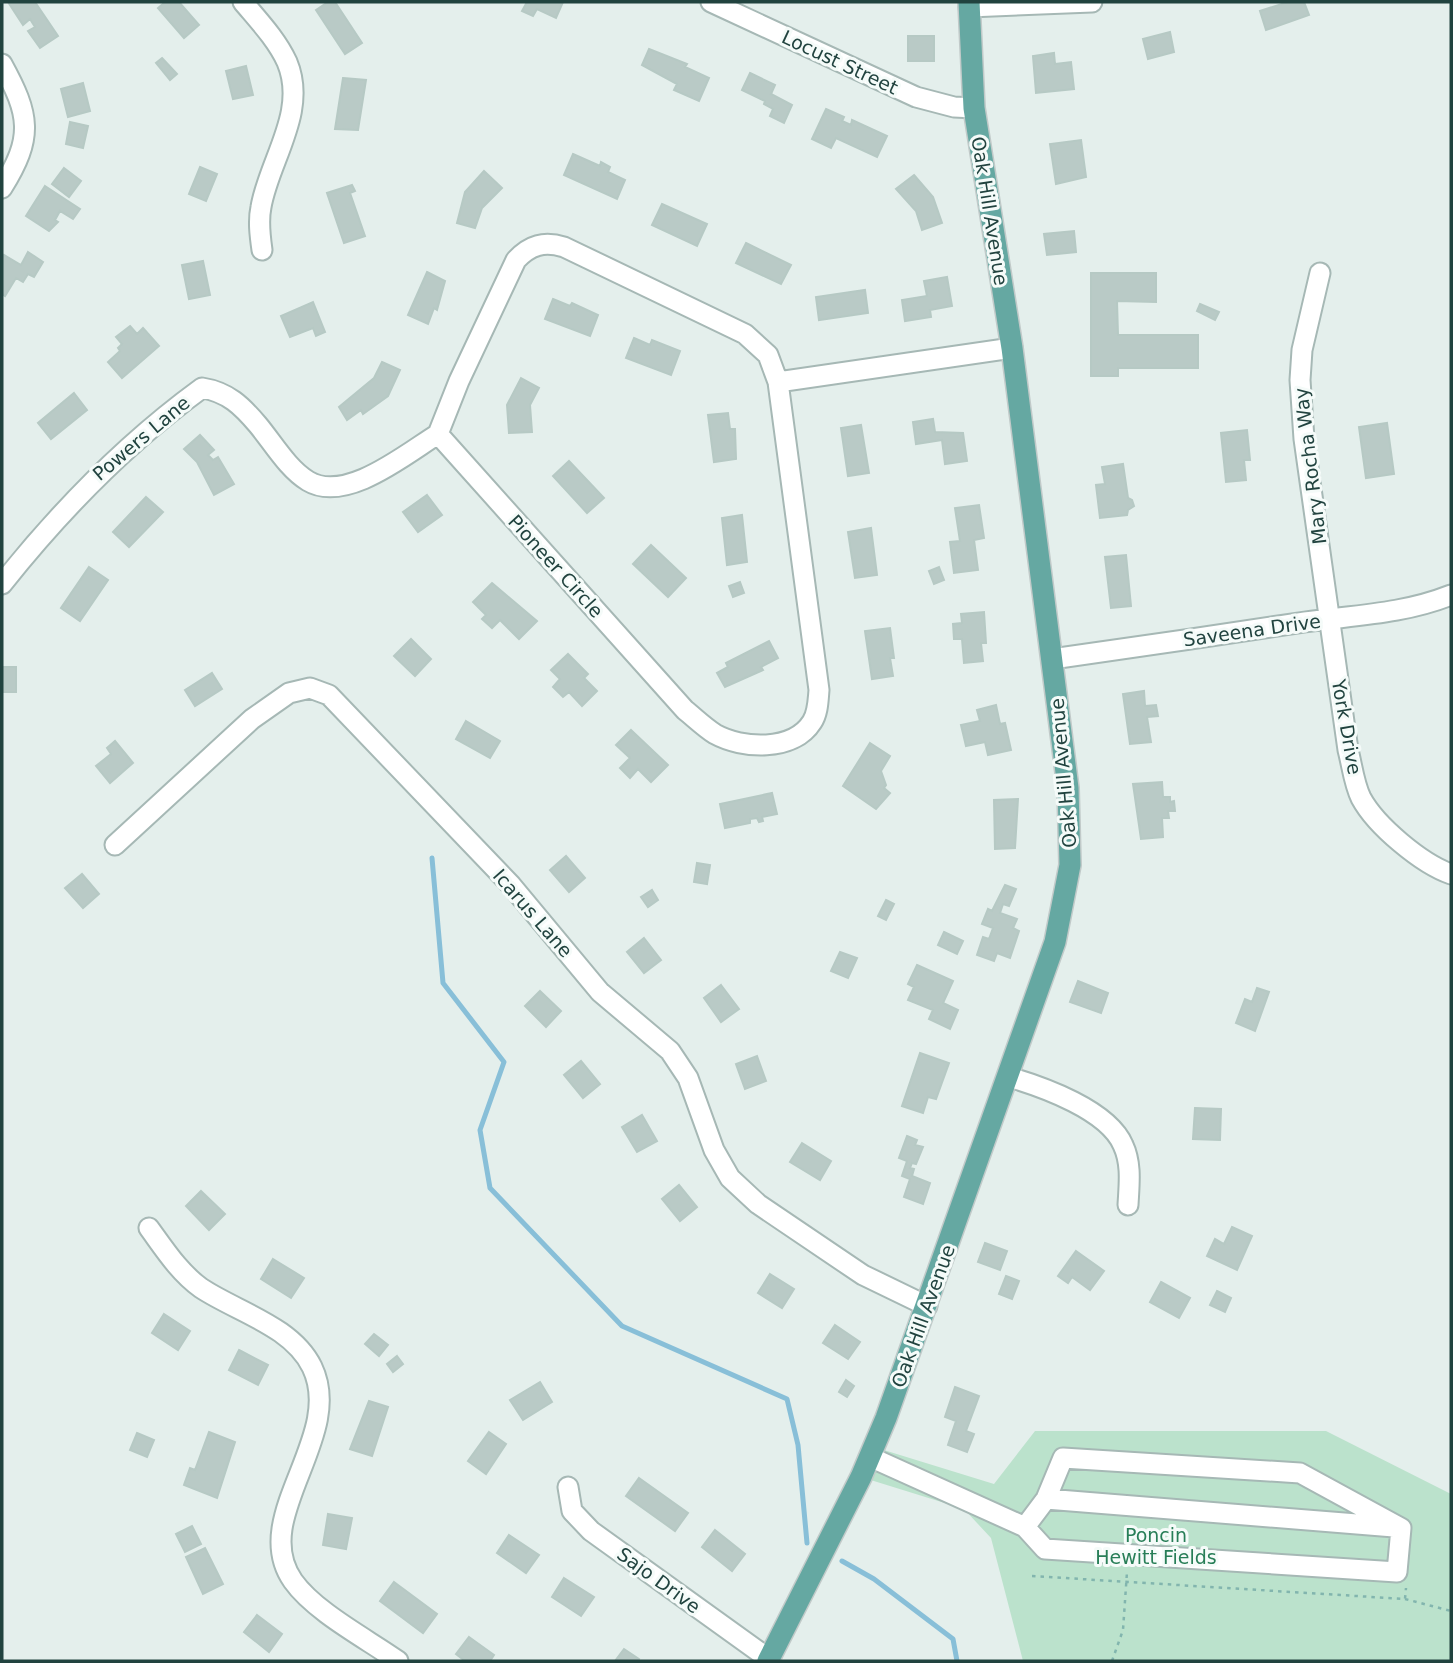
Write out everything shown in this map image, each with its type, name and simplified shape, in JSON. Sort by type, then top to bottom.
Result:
[{"type":"main road","name":"Oak Hill Avenue","points":[[769,1660],[870,1458],[1046,974],[1068,890],[1070,812],[1012,348],[974,108],[969,4]]},
{"type":"street","points":[[243,2],[282,52],[289,65],[293,90],[287,129],[261,208],[262,250]]},
{"type":"street","name":"Locust Street","points":[[711,2],[743,9],[916,97],[954,107],[974,108]]},
{"type":"street","points":[[969,4],[1092,2]]},
{"type":"street","points":[[2,64],[23,108],[26,133],[19,158],[2,188]]},
{"type":"street","name":"Pioneer Circle","points":[[541,244],[564,247],[725,322],[745,334],[768,355],[778,382],[819,690],[812,722],[802,733],[770,744],[752,745],[717,735],[685,710],[438,434],[459,381],[512,267],[528,249],[541,244]]},
{"type":"street","name":"Mary Rocha Way","points":[[1320,273],[1302,349],[1300,380],[1304,439],[1329,619]]},
{"type":"street","points":[[778,382],[1012,348]]},
{"type":"street","name":"Powers Lane","points":[[2,584],[51,522],[86,484],[169,411],[202,388],[234,399],[308,481],[321,486],[355,484],[438,434]]},
{"type":"street","name":"Saveena Drive","points":[[1052,659],[1329,619],[1387,614],[1451,595]]},
{"type":"street","name":"York Drive","points":[[1329,619],[1348,750],[1361,798],[1391,834],[1433,868],[1451,874]]},
{"type":"street","name":"Icarus Lane","points":[[115,845],[252,719],[289,693],[300,689],[320,689],[344,708],[484,856],[600,992],[670,1051],[688,1078],[714,1150],[730,1178],[758,1204],[863,1276],[927,1306]]},
{"type":"street","points":[[1009,1077],[1063,1096],[1117,1134],[1128,1160],[1128,1205]]},
{"type":"street","points":[[149,1228],[174,1264],[190,1280],[287,1338],[312,1367],[320,1392],[319,1415],[285,1517],[282,1537],[284,1560],[294,1582],[311,1599],[398,1661]]},
{"type":"street","points":[[870,1458],[1025,1528],[1045,1549],[1397,1572],[1401,1528]]},
{"type":"street","points":[[1025,1528],[1046,1499],[1062,1458],[1300,1473],[1401,1528]]},
{"type":"street","name":"Sajo Drive","points":[[568,1487],[572,1511],[591,1531],[769,1660]]},
{"type":"street","points":[[1046,1499],[1401,1528]]},
{"type":"path","points":[[1112,1661],[1123,1630],[1126,1582]]},
{"type":"path","points":[[1405,1599],[1451,1611]]},
{"type":"green space","name":"Poncin Hewitt Fields","points":[[1035,1431],[1326,1431],[1451,1494],[1451,1661],[1023,1661],[991,1538],[964,1509],[861,1477],[874,1447],[994,1484]]},
{"type":"building","points":[[8,2],[35,2],[58,36],[40,48],[28,31],[35,27],[30,19],[23,25]]},
{"type":"building","points":[[165,2],[179,2],[199,25],[184,38],[158,8]]},
{"type":"building","points":[[328,2],[335,2],[362,43],[345,54],[316,10]]},
{"type":"building","points":[[527,2],[563,2],[556,18],[537,9],[533,16],[522,11]]},
{"type":"building","points":[[1288,2],[1304,2],[1309,15],[1266,30],[1260,11]]},
{"type":"building","points":[[1170,32],[1174,52],[1148,59],[1143,39]]},
{"type":"building","points":[[908,36],[934,36],[934,61],[908,61]]},
{"type":"building","points":[[649,49],[687,64],[685,67],[709,78],[699,101],[674,90],[677,84],[642,65]]},
{"type":"building","points":[[1054,53],[1055,64],[1071,62],[1074,89],[1036,93],[1033,56]]},
{"type":"building","points":[[162,58],[177,74],[170,80],[156,63]]},
{"type":"building","points":[[246,66],[253,95],[233,99],[226,71]]},
{"type":"building","points":[[750,73],[775,85],[771,94],[792,105],[784,123],[770,116],[773,109],[764,104],[765,101],[742,90]]},
{"type":"building","points":[[343,78],[366,80],[358,130],[335,129]]},
{"type":"building","points":[[83,83],[90,111],[68,117],[61,89]]},
{"type":"building","points":[[826,109],[844,117],[842,121],[851,125],[852,120],[887,136],[877,157],[836,138],[831,148],[812,139]]},
{"type":"building","points":[[70,122],[88,126],[83,148],[66,144]]},
{"type":"building","points":[[1081,140],[1086,177],[1056,184],[1050,144]]},
{"type":"building","points":[[573,154],[600,166],[601,162],[610,167],[608,172],[625,180],[617,199],[564,175]]},
{"type":"building","points":[[200,167],[217,174],[206,201],[189,194]]},
{"type":"building","points":[[64,168],[81,181],[69,197],[52,184]]},
{"type":"building","points":[[484,171],[502,188],[482,208],[475,228],[457,223],[465,192]]},
{"type":"building","points":[[914,175],[933,197],[942,223],[922,230],[916,211],[896,189]]},
{"type":"building","points":[[352,185],[355,191],[350,193],[365,236],[344,243],[327,193]]},
{"type":"building","points":[[45,186],[80,209],[73,219],[60,211],[55,220],[58,222],[49,231],[26,216]]},
{"type":"building","points":[[662,204],[707,224],[697,246],[652,225]]},
{"type":"building","points":[[1074,231],[1076,252],[1047,255],[1044,234]]},
{"type":"building","points":[[746,243],[791,265],[781,284],[736,263]]},
{"type":"building","points":[[28,252],[43,262],[34,277],[28,274],[23,282],[16,278],[5,296],[2,294],[4,255],[21,265]]},
{"type":"building","points":[[203,261],[210,295],[189,299],[182,265]]},
{"type":"building","points":[[427,272],[445,281],[437,310],[434,308],[428,324],[408,315]]},
{"type":"building","points":[[1091,273],[1156,273],[1156,302],[1117,301],[1118,335],[1198,335],[1198,368],[1118,368],[1118,376],[1091,376]]},
{"type":"building","points":[[947,277],[952,306],[930,310],[931,317],[905,321],[902,300],[927,296],[924,281]]},
{"type":"building","points":[[865,290],[868,313],[819,320],[816,297]]},
{"type":"building","points":[[553,299],[570,306],[572,303],[598,315],[590,336],[545,319]]},
{"type":"building","points":[[313,302],[325,332],[316,336],[313,328],[290,337],[281,316]]},
{"type":"building","points":[[1200,304],[1219,312],[1215,320],[1197,311]]},
{"type":"building","points":[[130,326],[137,334],[143,328],[159,346],[122,378],[108,362],[120,351],[118,348],[122,344],[116,337]]},
{"type":"building","points":[[634,338],[650,345],[652,340],[680,351],[671,375],[626,358]]},
{"type":"building","points":[[382,362],[400,370],[388,396],[363,414],[361,410],[347,420],[339,407],[374,378]]},
{"type":"building","points":[[521,378],[539,388],[530,405],[532,432],[509,433],[507,405]]},
{"type":"building","points":[[74,393],[87,410],[51,439],[38,423]]},
{"type":"building","points":[[728,413],[730,429],[735,429],[736,459],[714,462],[708,415]]},
{"type":"building","points":[[933,419],[935,432],[963,433],[967,461],[945,464],[942,440],[916,444],[913,422]]},
{"type":"building","points":[[1387,423],[1394,474],[1366,478],[1359,427]]},
{"type":"building","points":[[861,425],[869,473],[848,476],[841,428]]},
{"type":"building","points":[[1247,430],[1250,460],[1244,460],[1246,480],[1226,482],[1221,433]]},
{"type":"building","points":[[200,435],[214,450],[208,455],[213,460],[218,457],[234,484],[214,495],[197,462],[184,449]]},
{"type":"building","points":[[569,461],[604,498],[587,513],[553,476]]},
{"type":"building","points":[[1123,464],[1128,498],[1134,506],[1128,510],[1127,515],[1100,518],[1096,485],[1105,484],[1102,467]]},
{"type":"building","points":[[427,495],[442,515],[418,532],[403,512]]},
{"type":"building","points":[[146,497],[163,512],[129,547],[113,532]]},
{"type":"building","points":[[979,505],[984,538],[974,540],[978,570],[954,573],[950,542],[960,541],[955,508]]},
{"type":"building","points":[[742,515],[747,562],[727,565],[722,518]]},
{"type":"building","points":[[871,528],[877,575],[855,578],[848,532]]},
{"type":"building","points":[[651,545],[686,578],[668,597],[633,564]]},
{"type":"building","points":[[1126,555],[1131,606],[1111,608],[1105,557]]},
{"type":"building","points":[[89,567],[108,580],[80,621],[61,608]]},
{"type":"building","points":[[939,567],[944,580],[934,584],[929,571]]},
{"type":"building","points":[[740,582],[744,593],[733,597],[729,586]]},
{"type":"building","points":[[492,583],[537,621],[519,639],[500,620],[492,628],[482,619],[486,615],[473,602]]},
{"type":"building","points":[[984,612],[986,643],[981,643],[983,661],[964,663],[962,639],[954,639],[953,624],[962,623],[961,614]]},
{"type":"building","points":[[890,628],[894,658],[890,658],[893,676],[872,679],[865,631]]},
{"type":"building","points":[[411,639],[431,659],[415,676],[394,656]]},
{"type":"building","points":[[769,641],[778,658],[761,667],[763,670],[725,687],[717,673],[728,667],[726,663]]},
{"type":"building","points":[[568,654],[588,674],[584,678],[597,691],[582,706],[569,692],[563,697],[553,687],[560,679],[551,670]]},
{"type":"building","points":[[2,667],[16,667],[16,692],[2,692]]},
{"type":"building","points":[[212,673],[222,689],[195,706],[185,690]]},
{"type":"building","points":[[1144,691],[1145,706],[1156,705],[1158,716],[1147,717],[1151,742],[1130,744],[1123,694]]},
{"type":"building","points":[[996,705],[1000,724],[1005,723],[1011,750],[988,755],[985,742],[966,746],[961,725],[980,721],[977,710]]},
{"type":"building","points":[[466,721],[500,741],[490,758],[456,739]]},
{"type":"building","points":[[631,730],[668,765],[651,782],[638,769],[630,778],[620,768],[630,758],[616,745]]},
{"type":"building","points":[[115,741],[133,763],[110,783],[96,766],[111,754],[107,748]]},
{"type":"building","points":[[870,743],[890,756],[881,771],[886,785],[884,788],[890,793],[876,809],[843,786]]},
{"type":"building","points":[[1162,782],[1163,797],[1170,797],[1170,802],[1174,801],[1175,811],[1168,811],[1169,818],[1162,818],[1163,837],[1141,839],[1133,784]]},
{"type":"building","points":[[772,793],[777,814],[762,817],[763,821],[750,819],[750,823],[725,828],[720,804]]},
{"type":"building","points":[[1018,799],[1015,848],[995,849],[994,800]]},
{"type":"building","points":[[566,856],[585,878],[569,892],[550,870]]},
{"type":"building","points":[[697,863],[710,865],[707,884],[694,882]]},
{"type":"building","points":[[82,874],[99,894],[83,908],[65,888]]},
{"type":"building","points":[[1005,885],[1016,889],[1009,906],[1003,904],[1000,913],[1017,919],[1013,928],[1019,931],[1010,958],[997,953],[994,961],[977,955],[983,937],[989,939],[993,928],[982,924],[988,909],[992,911]]},
{"type":"building","points":[[652,890],[658,900],[648,907],[641,897]]},
{"type":"building","points":[[886,900],[894,904],[886,920],[878,916]]},
{"type":"building","points":[[944,932],[963,941],[957,954],[938,945]]},
{"type":"building","points":[[644,938],[661,960],[644,973],[627,952]]},
{"type":"building","points":[[840,952],[857,958],[848,978],[831,971]]},
{"type":"building","points":[[917,965],[953,981],[943,1003],[958,1010],[950,1029],[929,1019],[933,1010],[908,1000],[914,987],[908,984]]},
{"type":"building","points":[[1078,981],[1108,993],[1101,1013],[1070,1002]]},
{"type":"building","points":[[721,985],[739,1009],[721,1022],[704,998]]},
{"type":"building","points":[[1257,988],[1269,992],[1255,1031],[1236,1023],[1245,999],[1252,1002]]},
{"type":"building","points":[[540,991],[561,1011],[546,1027],[525,1006]]},
{"type":"building","points":[[920,1053],[949,1063],[936,1099],[928,1097],[923,1113],[902,1106]]},
{"type":"building","points":[[757,1056],[766,1081],[745,1089],[736,1064]]},
{"type":"building","points":[[581,1061],[600,1084],[583,1098],[564,1075]]},
{"type":"building","points":[[1195,1108],[1221,1109],[1220,1140],[1193,1139]]},
{"type":"building","points":[[642,1115],[657,1141],[637,1152],[622,1127]]},
{"type":"building","points":[[907,1136],[917,1140],[915,1145],[923,1147],[916,1164],[912,1163],[910,1168],[914,1169],[912,1176],[930,1183],[923,1204],[904,1197],[910,1179],[902,1176],[907,1161],[899,1158]]},
{"type":"building","points":[[802,1143],[831,1161],[820,1180],[790,1162]]},
{"type":"building","points":[[679,1185],[697,1207],[680,1221],[662,1199]]},
{"type":"building","points":[[201,1191],[225,1214],[209,1230],[186,1206]]},
{"type":"building","points":[[1232,1227],[1252,1236],[1237,1270],[1207,1256],[1215,1239],[1224,1244]]},
{"type":"building","points":[[985,1243],[1007,1251],[1000,1270],[978,1262]]},
{"type":"building","points":[[1076,1251],[1104,1271],[1090,1290],[1072,1277],[1068,1283],[1058,1276]]},
{"type":"building","points":[[273,1259],[304,1278],[291,1298],[261,1279]]},
{"type":"building","points":[[770,1274],[794,1289],[782,1308],[758,1293]]},
{"type":"building","points":[[1006,1276],[1019,1281],[1012,1299],[999,1294]]},
{"type":"building","points":[[1161,1282],[1190,1298],[1179,1318],[1150,1302]]},
{"type":"building","points":[[1217,1291],[1231,1298],[1225,1312],[1210,1305]]},
{"type":"building","points":[[164,1314],[190,1331],[178,1350],[152,1333]]},
{"type":"building","points":[[835,1325],[860,1342],[848,1359],[823,1343]]},
{"type":"building","points":[[374,1334],[388,1345],[379,1356],[365,1344]]},
{"type":"building","points":[[239,1350],[268,1365],[258,1385],[229,1370]]},
{"type":"building","points":[[397,1356],[403,1364],[393,1372],[387,1364]]},
{"type":"building","points":[[846,1380],[854,1386],[847,1397],[839,1392]]},
{"type":"building","points":[[540,1382],[552,1402],[523,1420],[510,1400]]},
{"type":"building","points":[[955,1387],[979,1396],[966,1431],[974,1434],[967,1452],[948,1445],[956,1421],[945,1417]]},
{"type":"building","points":[[369,1401],[388,1407],[372,1456],[350,1449]]},
{"type":"building","points":[[209,1432],[235,1442],[217,1498],[184,1485],[190,1468],[195,1470]]},
{"type":"building","points":[[489,1432],[506,1444],[486,1474],[468,1461]]},
{"type":"building","points":[[137,1433],[154,1440],[147,1457],[130,1450]]},
{"type":"building","points":[[639,1478],[688,1513],[675,1531],[626,1496]]},
{"type":"building","points":[[328,1514],[352,1518],[346,1549],[323,1545]]},
{"type":"building","points":[[192,1526],[201,1544],[185,1552],[176,1534]]},
{"type":"building","points":[[715,1530],[745,1554],[732,1571],[702,1547]]},
{"type":"building","points":[[509,1535],[539,1555],[526,1573],[497,1553]]},
{"type":"building","points":[[205,1548],[223,1584],[203,1594],[186,1557]]},
{"type":"building","points":[[564,1578],[594,1597],[581,1616],[552,1597]]},
{"type":"building","points":[[394,1582],[437,1614],[423,1633],[380,1601]]},
{"type":"building","points":[[257,1615],[282,1634],[269,1652],[244,1632]]},
{"type":"building","points":[[469,1637],[494,1655],[490,1661],[465,1661],[456,1654]]},
{"type":"building","points":[[624,1649],[639,1659],[638,1661],[615,1661]]},
{"type":"waterway","points":[[432,858],[443,983],[504,1062],[480,1130],[490,1188],[622,1326],[787,1399],[798,1445],[807,1543]]},
{"type":"waterway","points":[[842,1561],[874,1579],[953,1639],[957,1661]]}]
